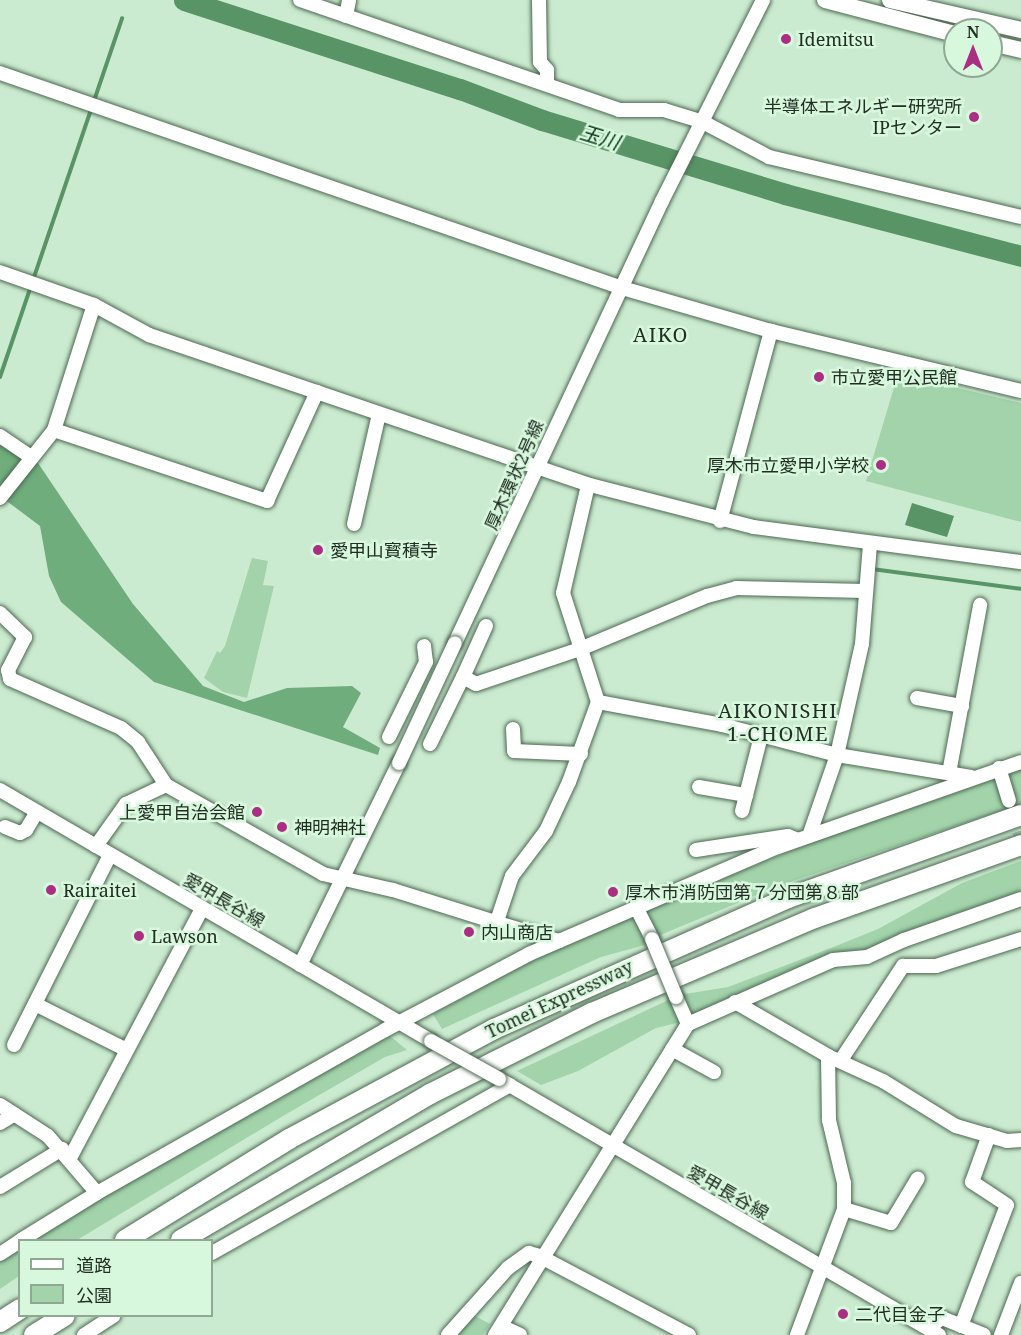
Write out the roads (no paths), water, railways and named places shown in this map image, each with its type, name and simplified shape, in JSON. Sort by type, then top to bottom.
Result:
[{"type":"highway","name":"Tomei Expressway","points":[[127,1239],[289,1139],[494,1029],[788,898],[1015,808]]},
{"type":"highway","name":"Tomei Expressway","points":[[183,1239],[430,1094],[592,1013],[815,918],[1021,845]]},
{"type":"highway","points":[[0,1322],[18,1310]]},
{"type":"highway","points":[[34,1335],[62,1317]]},
{"type":"main road","points":[[825,0],[943,31]]},
{"type":"main road","points":[[890,0],[1021,30]]},
{"type":"main road","points":[[1003,46],[1021,50]]},
{"type":"street","points":[[300,0],[619,110],[664,110],[700,123],[769,157],[1021,217]]},
{"type":"street","points":[[346,16],[349,0]]},
{"type":"street","points":[[539,0],[540,62],[547,70],[547,84]]},
{"type":"street","name":"厚木環状2号線","points":[[300,965],[399,763],[662,201],[763,0]]},
{"type":"street","points":[[0,73],[622,288],[771,331],[1021,392]]},
{"type":"street","points":[[0,272],[94,305],[149,335],[588,485],[720,521],[870,545],[1021,562]]},
{"type":"street","points":[[0,498],[54,430],[94,305]]},
{"type":"street","points":[[720,521],[771,331]]},
{"type":"street","points":[[54,430],[267,501],[318,392]]},
{"type":"street","points":[[354,524],[379,414]]},
{"type":"street","points":[[0,436],[31,457]]},
{"type":"street","points":[[498,923],[512,876],[546,831],[581,754],[598,702],[563,592],[588,485]]},
{"type":"street","points":[[803,838],[837,755],[862,644],[870,545]]},
{"type":"street","points":[[463,677],[476,684],[580,649],[706,596],[736,588],[865,591]]},
{"type":"street","points":[[949,773],[980,605]]},
{"type":"street","points":[[0,613],[25,637],[8,670],[10,679],[121,728],[138,742],[166,785],[297,862],[342,880],[393,890],[559,941]]},
{"type":"street","points":[[430,744],[486,626]]},
{"type":"street","points":[[389,736],[426,662],[424,646]]},
{"type":"street","points":[[925,696],[962,706]]},
{"type":"street","points":[[408,697],[444,713]]},
{"type":"street","points":[[598,702],[761,736],[837,755],[975,777]]},
{"type":"street","points":[[513,729],[513,751],[581,754]]},
{"type":"street","points":[[742,811],[761,736]]},
{"type":"street","points":[[23,1239],[97,1193],[400,1022],[559,941],[803,838],[1021,762]]},
{"type":"street","points":[[999,768],[1015,808]]},
{"type":"street","points":[[96,846],[126,804],[166,785]]},
{"type":"street","points":[[706,785],[746,795]]},
{"type":"street","name":"愛甲長谷線","points":[[0,790],[934,1332]]},
{"type":"street","points":[[2,830],[20,833],[26,830],[37,812]]},
{"type":"street","points":[[702,847],[788,836],[803,838]]},
{"type":"street","points":[[14,1045],[110,855]]},
{"type":"street","points":[[520,1335],[498,1330],[615,1147],[688,1024],[833,960],[867,957],[894,944],[1021,899]]},
{"type":"street","points":[[636,907],[688,1024]]},
{"type":"street","points":[[0,1187],[66,1154],[202,909]]},
{"type":"street","points":[[903,966],[936,966],[1021,939]]},
{"type":"street","points":[[894,944],[903,966]]},
{"type":"street","points":[[797,1335],[844,1209],[844,1183],[829,1120],[835,1058],[903,966]]},
{"type":"street","points":[[735,1002],[835,1058],[882,1081],[939,1118],[989,1135],[1021,1140]]},
{"type":"street","points":[[35,1004],[125,1049]]},
{"type":"street","points":[[672,1049],[714,1072]]},
{"type":"street","points":[[213,1251],[505,1082]]},
{"type":"street","points":[[0,1105],[66,1154],[97,1193]]},
{"type":"street","points":[[0,1123],[15,1114]]},
{"type":"street","points":[[960,1326],[1007,1205],[972,1182],[989,1135]]},
{"type":"street","points":[[844,1209],[891,1222],[901,1219],[919,1185]]},
{"type":"street","points":[[0,1254],[18,1242]]},
{"type":"street","points":[[448,1335],[508,1268],[529,1253],[543,1258],[688,1335]]},
{"type":"street","points":[[1001,1335],[1021,1282]]},
{"type":"street","points":[[84,1335],[111,1317]]},
{"type":"street","points":[[934,1332],[942,1318],[984,1335]]},
{"type":"waterway","name":"玉川","points":[[184,0],[460,89],[542,120],[785,194],[1021,256]]},
{"type":"waterway","points":[[0,377],[122,18]]},
{"type":"waterway","points":[[872,569],[1021,589]]},
{"type":"tunnel","points":[[1013,811],[1021,837]]},
{"type":"place","name":"Idemitsu","points":[[786,39]]},
{"type":"place","name":"半導体エネルギー研究所 IPセンター","points":[[974,117]]},
{"type":"place","name":"市立愛甲公民館","points":[[819,377]]},
{"type":"place","name":"厚木市立愛甲小学校","points":[[881,465]]},
{"type":"place","name":"愛甲山寳積寺","points":[[318,550]]},
{"type":"place","name":"上愛甲自治会館","points":[[257,812]]},
{"type":"place","name":"神明神社","points":[[282,827]]},
{"type":"place","name":"Rairaitei","points":[[51,890]]},
{"type":"place","name":"厚木市消防団第７分団第８部","points":[[613,892]]},
{"type":"place","name":"内山商店","points":[[469,932]]},
{"type":"place","name":"Lawson","points":[[139,936]]},
{"type":"place","name":"二代目金子","points":[[843,1314]]},
{"type":"district","name":"AIKO","points":[[661,334]]},
{"type":"district","name":"AIKONISHI 1-CHOME","points":[[778,722]]}]
